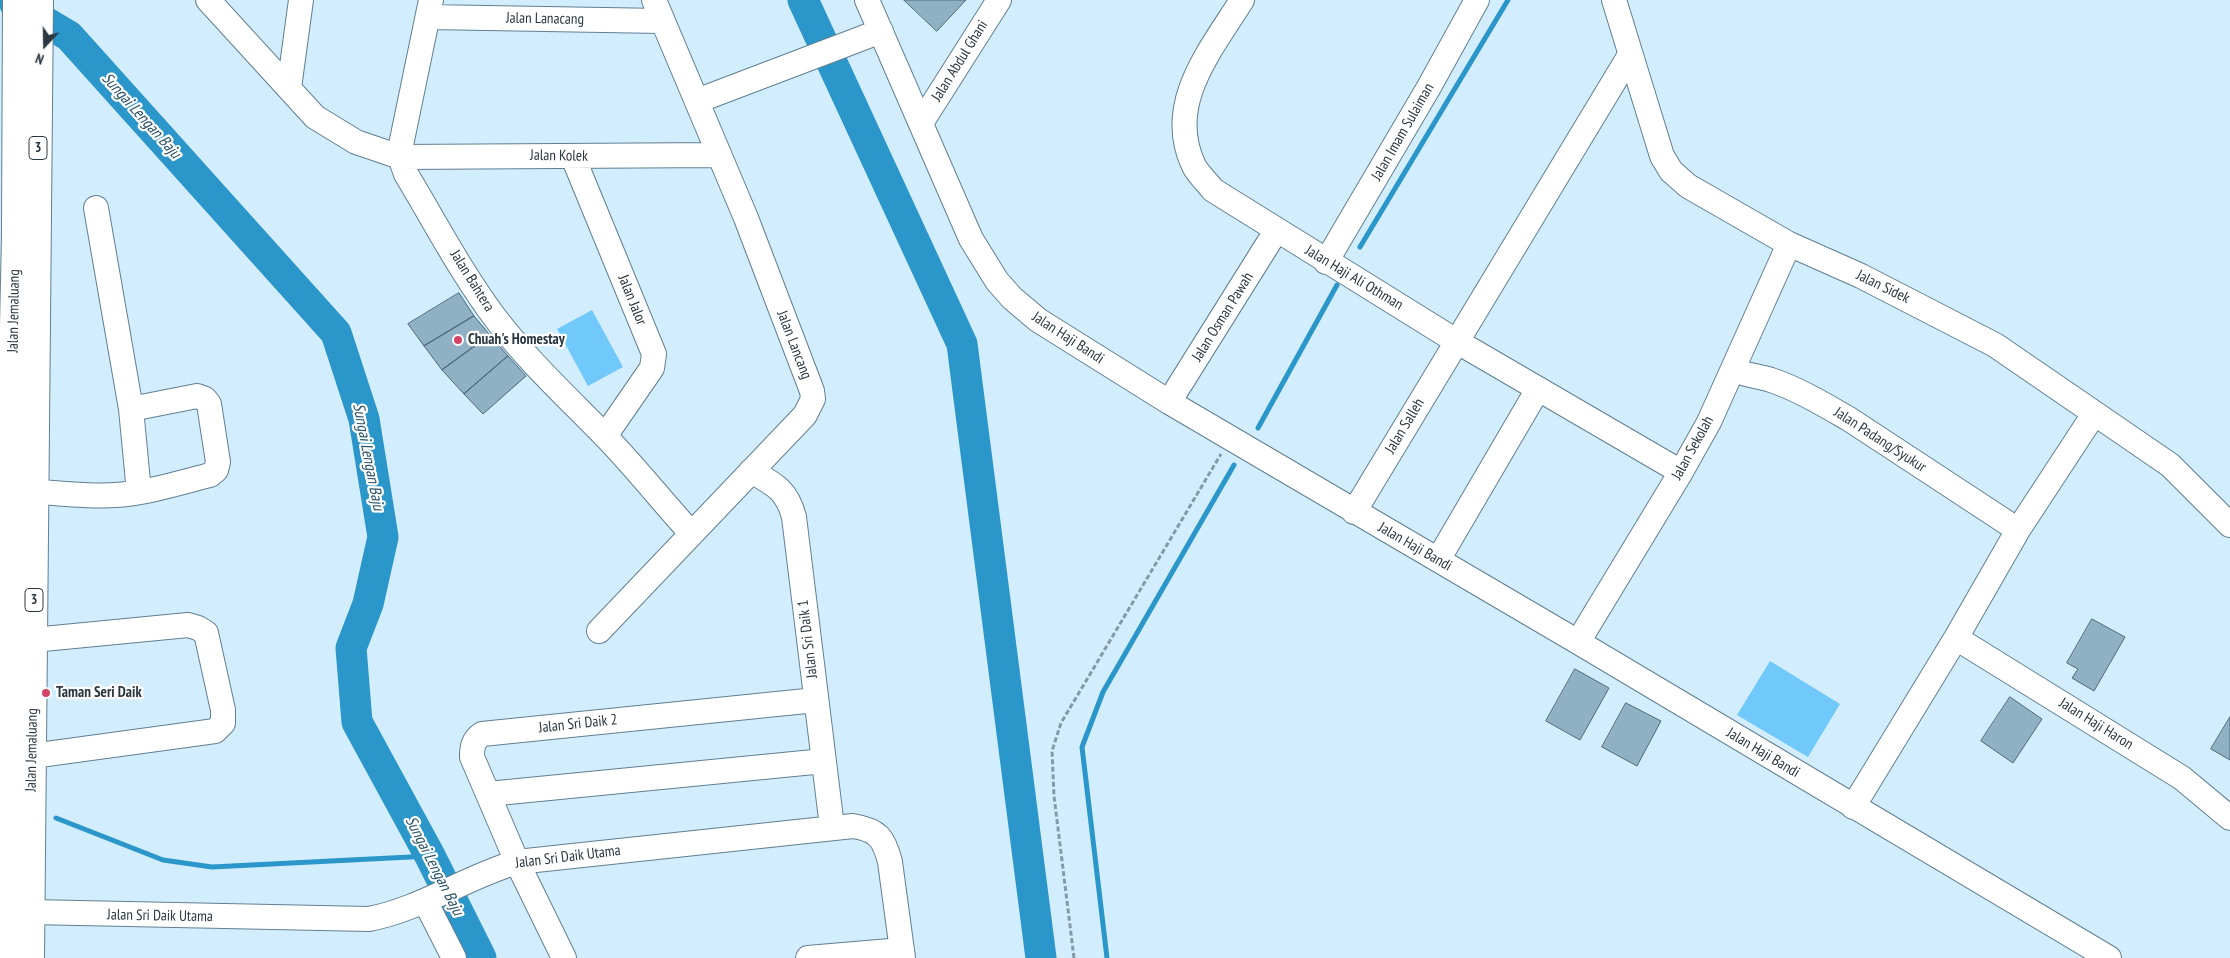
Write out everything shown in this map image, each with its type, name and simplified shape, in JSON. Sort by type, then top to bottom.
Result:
[{"type":"highway","name":"3","points":[[17,0],[28,52],[18,234]]},
{"type":"highway","name":"3","points":[[18,234],[16,139],[28,52],[39,0]]},
{"type":"highway","name":"Jalan Jemaluang","points":[[6,958],[4,892],[6,419],[18,234]]},
{"type":"highway","name":"Jalan Jemaluang","points":[[18,234],[35,492],[30,958]]},
{"type":"street","name":"Jalan Kolek","points":[[208,0],[310,112],[326,126],[356,142],[400,157],[718,155]]},
{"type":"street","points":[[289,88],[301,0]]},
{"type":"street","name":"Jalan Haji Bandi","points":[[867,0],[971,239],[997,281],[1012,298],[1038,320],[1230,439],[1578,642],[2109,958]]},
{"type":"street","name":"Jalan Abdul Ghani","points":[[921,123],[999,0]]},
{"type":"street","name":"Jalan Haji Ali Othman","points":[[1242,0],[1193,82],[1186,103],[1183,123],[1186,145],[1195,168],[1213,190],[1276,231],[1456,341],[1681,472]]},
{"type":"street","name":"Jalan Imam Sulaiman","points":[[1326,262],[1429,87],[1477,0]]},
{"type":"street","name":"Jalan Sidek","points":[[1614,0],[1662,156],[1671,171],[1688,186],[1789,244],[1861,276],[1988,341],[2170,465],[2230,526]]},
{"type":"street","points":[[400,157],[429,9]]},
{"type":"street","name":"Jalan Lanacang","points":[[429,9],[658,10]]},
{"type":"street","name":"Jalan Lancang","points":[[599,631],[805,415],[813,399],[812,391],[746,218],[658,10]]},
{"type":"street","points":[[697,101],[881,31]]},
{"type":"street","name":"Jalan Salleh","points":[[1354,512],[1630,55]]},
{"type":"street","points":[[0,164],[9,146],[16,139]]},
{"type":"street","name":"Jalan Bahtera","points":[[400,157],[406,174],[496,318],[562,394],[605,436],[691,533]]},
{"type":"street","name":"Jalan Jalor","points":[[573,157],[654,354],[652,368],[605,436]]},
{"type":"street","points":[[96,208],[131,409],[139,492]]},
{"type":"street","name":"Jalan Osman Pawah","points":[[1169,402],[1276,231]]},
{"type":"street","name":"Jalan Sekolah","points":[[1578,642],[1681,472],[1709,422],[1789,244]]},
{"type":"street","name":"Jalan Padang/Syukur","points":[[1733,370],[1749,376],[1770,380],[1821,403],[2018,530]]},
{"type":"street","points":[[1438,560],[1538,389]]},
{"type":"street","points":[[35,492],[98,496],[139,492],[210,475],[216,470],[218,462],[209,404],[205,399],[198,396],[131,409]]},
{"type":"street","points":[[1853,807],[1956,638],[2018,530],[2094,414]]},
{"type":"street","name":"Jalan Sri Daik 1","points":[[751,471],[782,490],[790,501],[794,517],[832,827]]},
{"type":"street","points":[[32,756],[215,731],[223,723],[223,710],[206,633],[198,628],[188,625],[33,640]]},
{"type":"street","name":"Jalan Haji Haron","points":[[1956,638],[2182,778],[2230,818]]},
{"type":"street","name":"Jalan Sri Daik 2","points":[[564,958],[517,862],[472,757],[472,746],[476,738],[482,734],[816,700]]},
{"type":"street","points":[[488,794],[824,761]]},
{"type":"street","name":"Jalan Sri Daik Utama","points":[[31,912],[369,919],[391,915],[478,875],[517,862],[853,826],[875,832],[882,839],[890,862],[902,954]]},
{"type":"street","points":[[430,898],[454,958]]},
{"type":"street","points":[[808,958],[902,954]]},
{"type":"path","points":[[1074,958],[1054,796],[1052,751],[1061,723],[1230,439]]},
{"type":"shaded area","points":[[592,310],[623,367],[588,386],[557,329]]},
{"type":"shaded area","points":[[1770,661],[1840,704],[1808,757],[1737,715]]},
{"type":"building","points":[[904,0],[966,0],[937,31]]},
{"type":"building","points":[[459,293],[474,316],[424,346],[408,324]]},
{"type":"building","name":"Chuah's Homestay","points":[[474,316],[490,335],[442,370],[424,346]]},
{"type":"building","points":[[490,335],[508,356],[464,394],[442,370]]},
{"type":"building","points":[[508,356],[526,376],[483,414],[464,394]]},
{"type":"building","points":[[2092,619],[2125,637],[2094,691],[2072,678],[2078,669],[2067,663]]},
{"type":"building","points":[[1575,669],[1609,688],[1580,740],[1546,721]]},
{"type":"building","points":[[2010,697],[2042,719],[2013,763],[1981,741]]},
{"type":"building","points":[[1626,703],[1661,721],[1637,766],[1602,747]]},
{"type":"building","points":[[2230,717],[2230,760],[2211,749]]},
{"type":"waterway","points":[[803,0],[962,344],[1041,958]]},
{"type":"waterway","points":[[1360,247],[1508,0]]},
{"type":"waterway","name":"Sungai Lengan Baju","points":[[15,4],[69,36],[336,333],[364,419],[383,537],[368,604],[351,648],[357,722],[430,856],[481,958]]},
{"type":"waterway","points":[[1258,428],[1337,285]]},
{"type":"waterway","points":[[1107,958],[1082,747],[1103,692],[1234,465]]},
{"type":"waterway","points":[[56,818],[163,860],[212,867],[430,856]]},
{"type":"place","name":"Chuah's Homestay","points":[[458,340]]},
{"type":"place","name":"Taman Seri Daik","points":[[46,693]]}]
